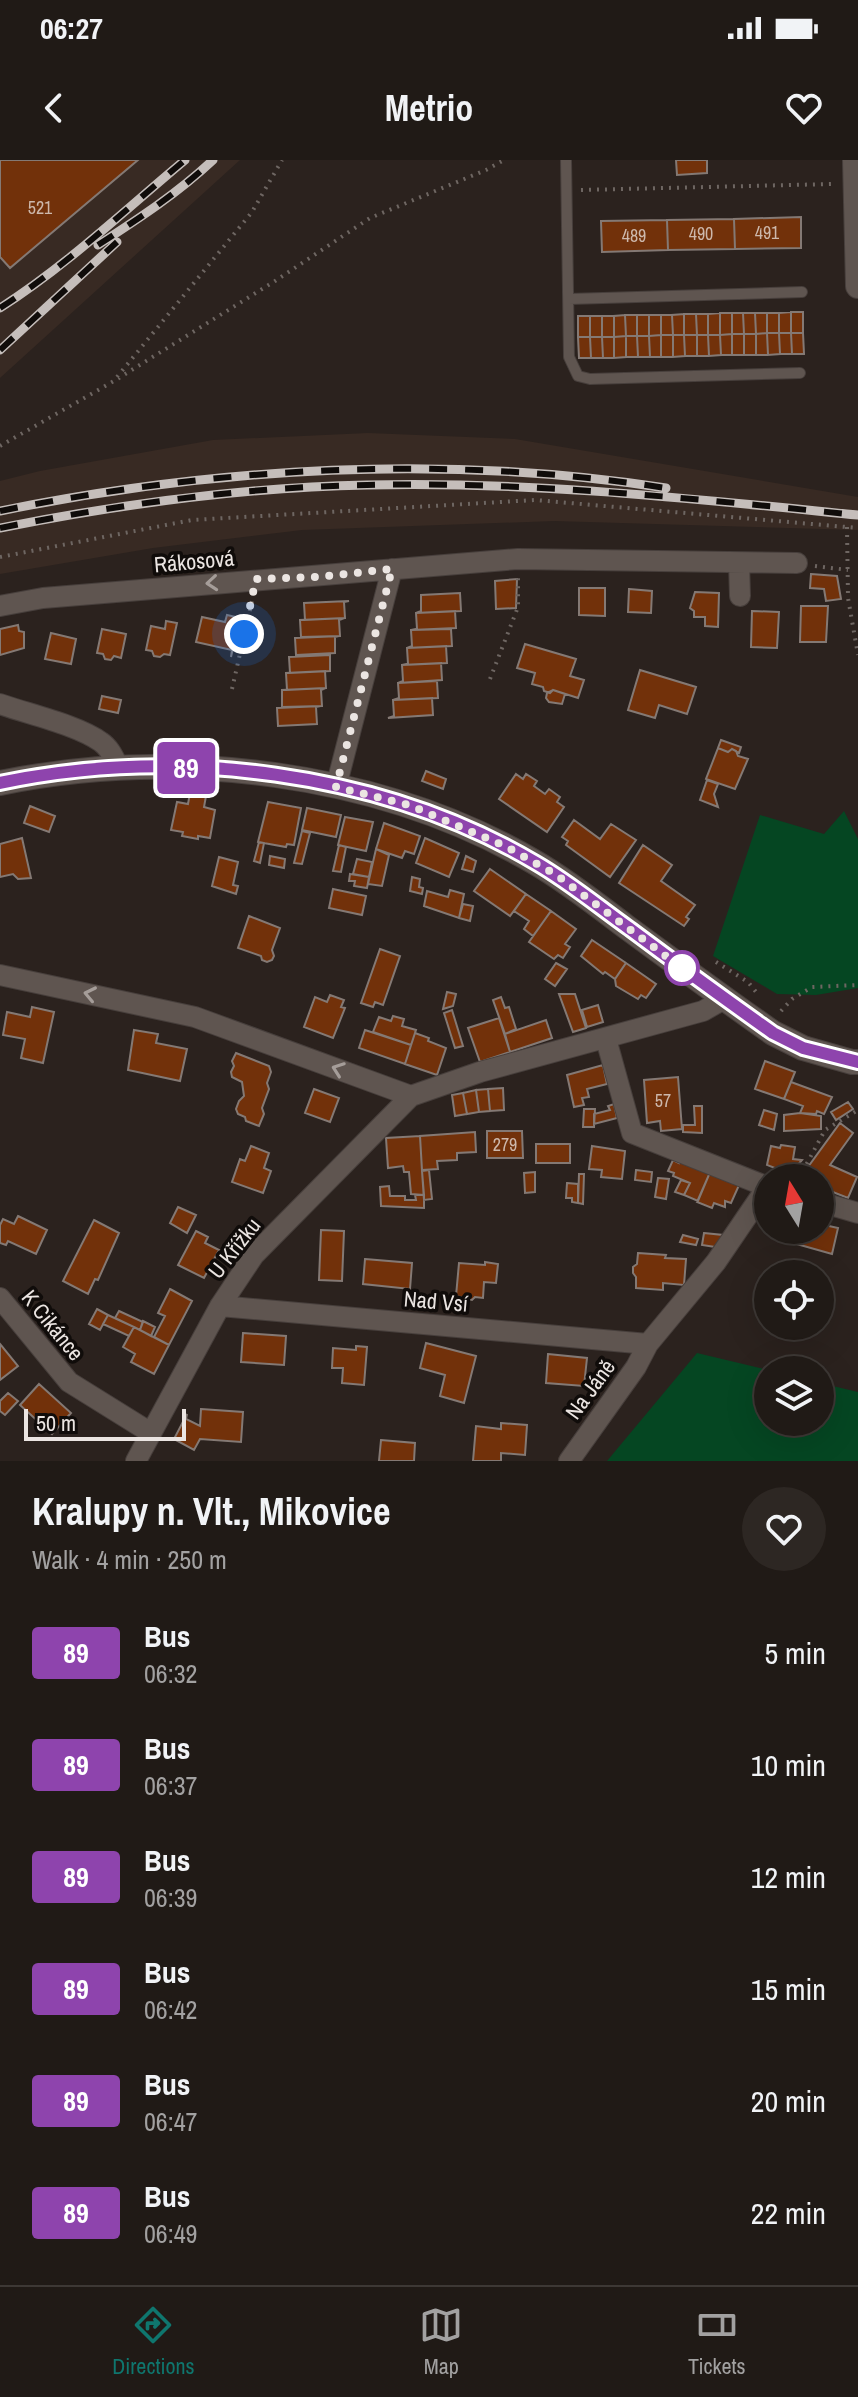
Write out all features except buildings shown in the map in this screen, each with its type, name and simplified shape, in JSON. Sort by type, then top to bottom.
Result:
[{"type":"main road","points":[[855,160],[858,286]]},
{"type":"main road","points":[[0,783],[119,768],[215,769],[252,772],[336,787],[409,805],[465,828],[555,874],[773,1033],[803,1048],[858,1062]]},
{"type":"street","name":"Rákosová","points":[[0,606],[43,598],[518,559],[797,563]]},
{"type":"street","points":[[739,563],[740,596]]},
{"type":"street","points":[[336,787],[392,569]]},
{"type":"street","points":[[0,704],[100,741],[111,752],[119,768]]},
{"type":"street","points":[[0,975],[195,1017],[411,1096]]},
{"type":"street","name":"U Křížku","points":[[136,1461],[220,1306],[254,1255],[411,1096],[480,1072],[703,1011],[724,999]]},
{"type":"street","points":[[606,1039],[632,1133],[754,1181]]},
{"type":"street","points":[[834,1206],[858,1213]]},
{"type":"street","name":"Na Jáně","points":[[569,1461],[636,1367],[648,1344],[716,1262],[754,1207]]},
{"type":"street","name":"K Cikánce","points":[[0,1298],[69,1382],[151,1433]]},
{"type":"street","name":"Nad Vsí","points":[[220,1306],[648,1344]]},
{"type":"lane","points":[[566,160],[569,357],[578,376],[590,379],[800,373]]},
{"type":"lane","points":[[569,299],[802,292]]},
{"type":"path","points":[[114,381],[252,212],[282,160]]},
{"type":"path","points":[[0,446],[114,381],[370,218],[504,160]]},
{"type":"path","points":[[567,191],[830,184]]},
{"type":"path","points":[[0,557],[192,520],[535,500],[858,528]]},
{"type":"path","points":[[847,527],[848,598],[858,655]]},
{"type":"path","points":[[490,679],[518,607],[518,559]]},
{"type":"path","points":[[797,563],[848,570]]},
{"type":"path","points":[[232,689],[256,579]]},
{"type":"path","points":[[706,956],[748,982],[757,993]]},
{"type":"path","points":[[777,1015],[792,999],[812,987],[858,985]]},
{"type":"path","points":[[807,1164],[825,1130],[858,1110]]},
{"type":"shaded area","points":[[0,160],[240,160],[0,378]]},
{"type":"shaded area","points":[[368,433],[515,439],[858,497],[858,530],[554,521],[302,530],[153,548],[0,574],[0,481],[213,440]]},
{"type":"green space","points":[[844,811],[858,839],[858,988],[816,995],[777,994],[713,956],[760,815],[824,834]]},
{"type":"green space","points":[[697,1353],[754,1367],[754,1436],[834,1436],[834,1386],[858,1392],[858,1461],[607,1461]]},
{"type":"railway","points":[[0,308],[72,256],[185,160]]},
{"type":"railway","points":[[98,245],[172,195],[213,160]]},
{"type":"railway","points":[[0,350],[117,242]]},
{"type":"railway","points":[[0,511],[165,484],[332,470],[500,471],[583,477],[666,488]]},
{"type":"railway","points":[[0,528],[183,498],[321,486],[428,484],[674,497],[858,515]]},
{"type":"bus line","name":"89","points":[[0,783],[84,770],[149,767],[215,769],[292,779],[380,796],[409,805],[505,846],[555,874],[773,1033],[803,1048],[858,1062]]},
{"type":"route","points":[[244,634],[256,579],[317,577],[392,569],[336,787],[409,805],[534,861],[682,968]]}]
